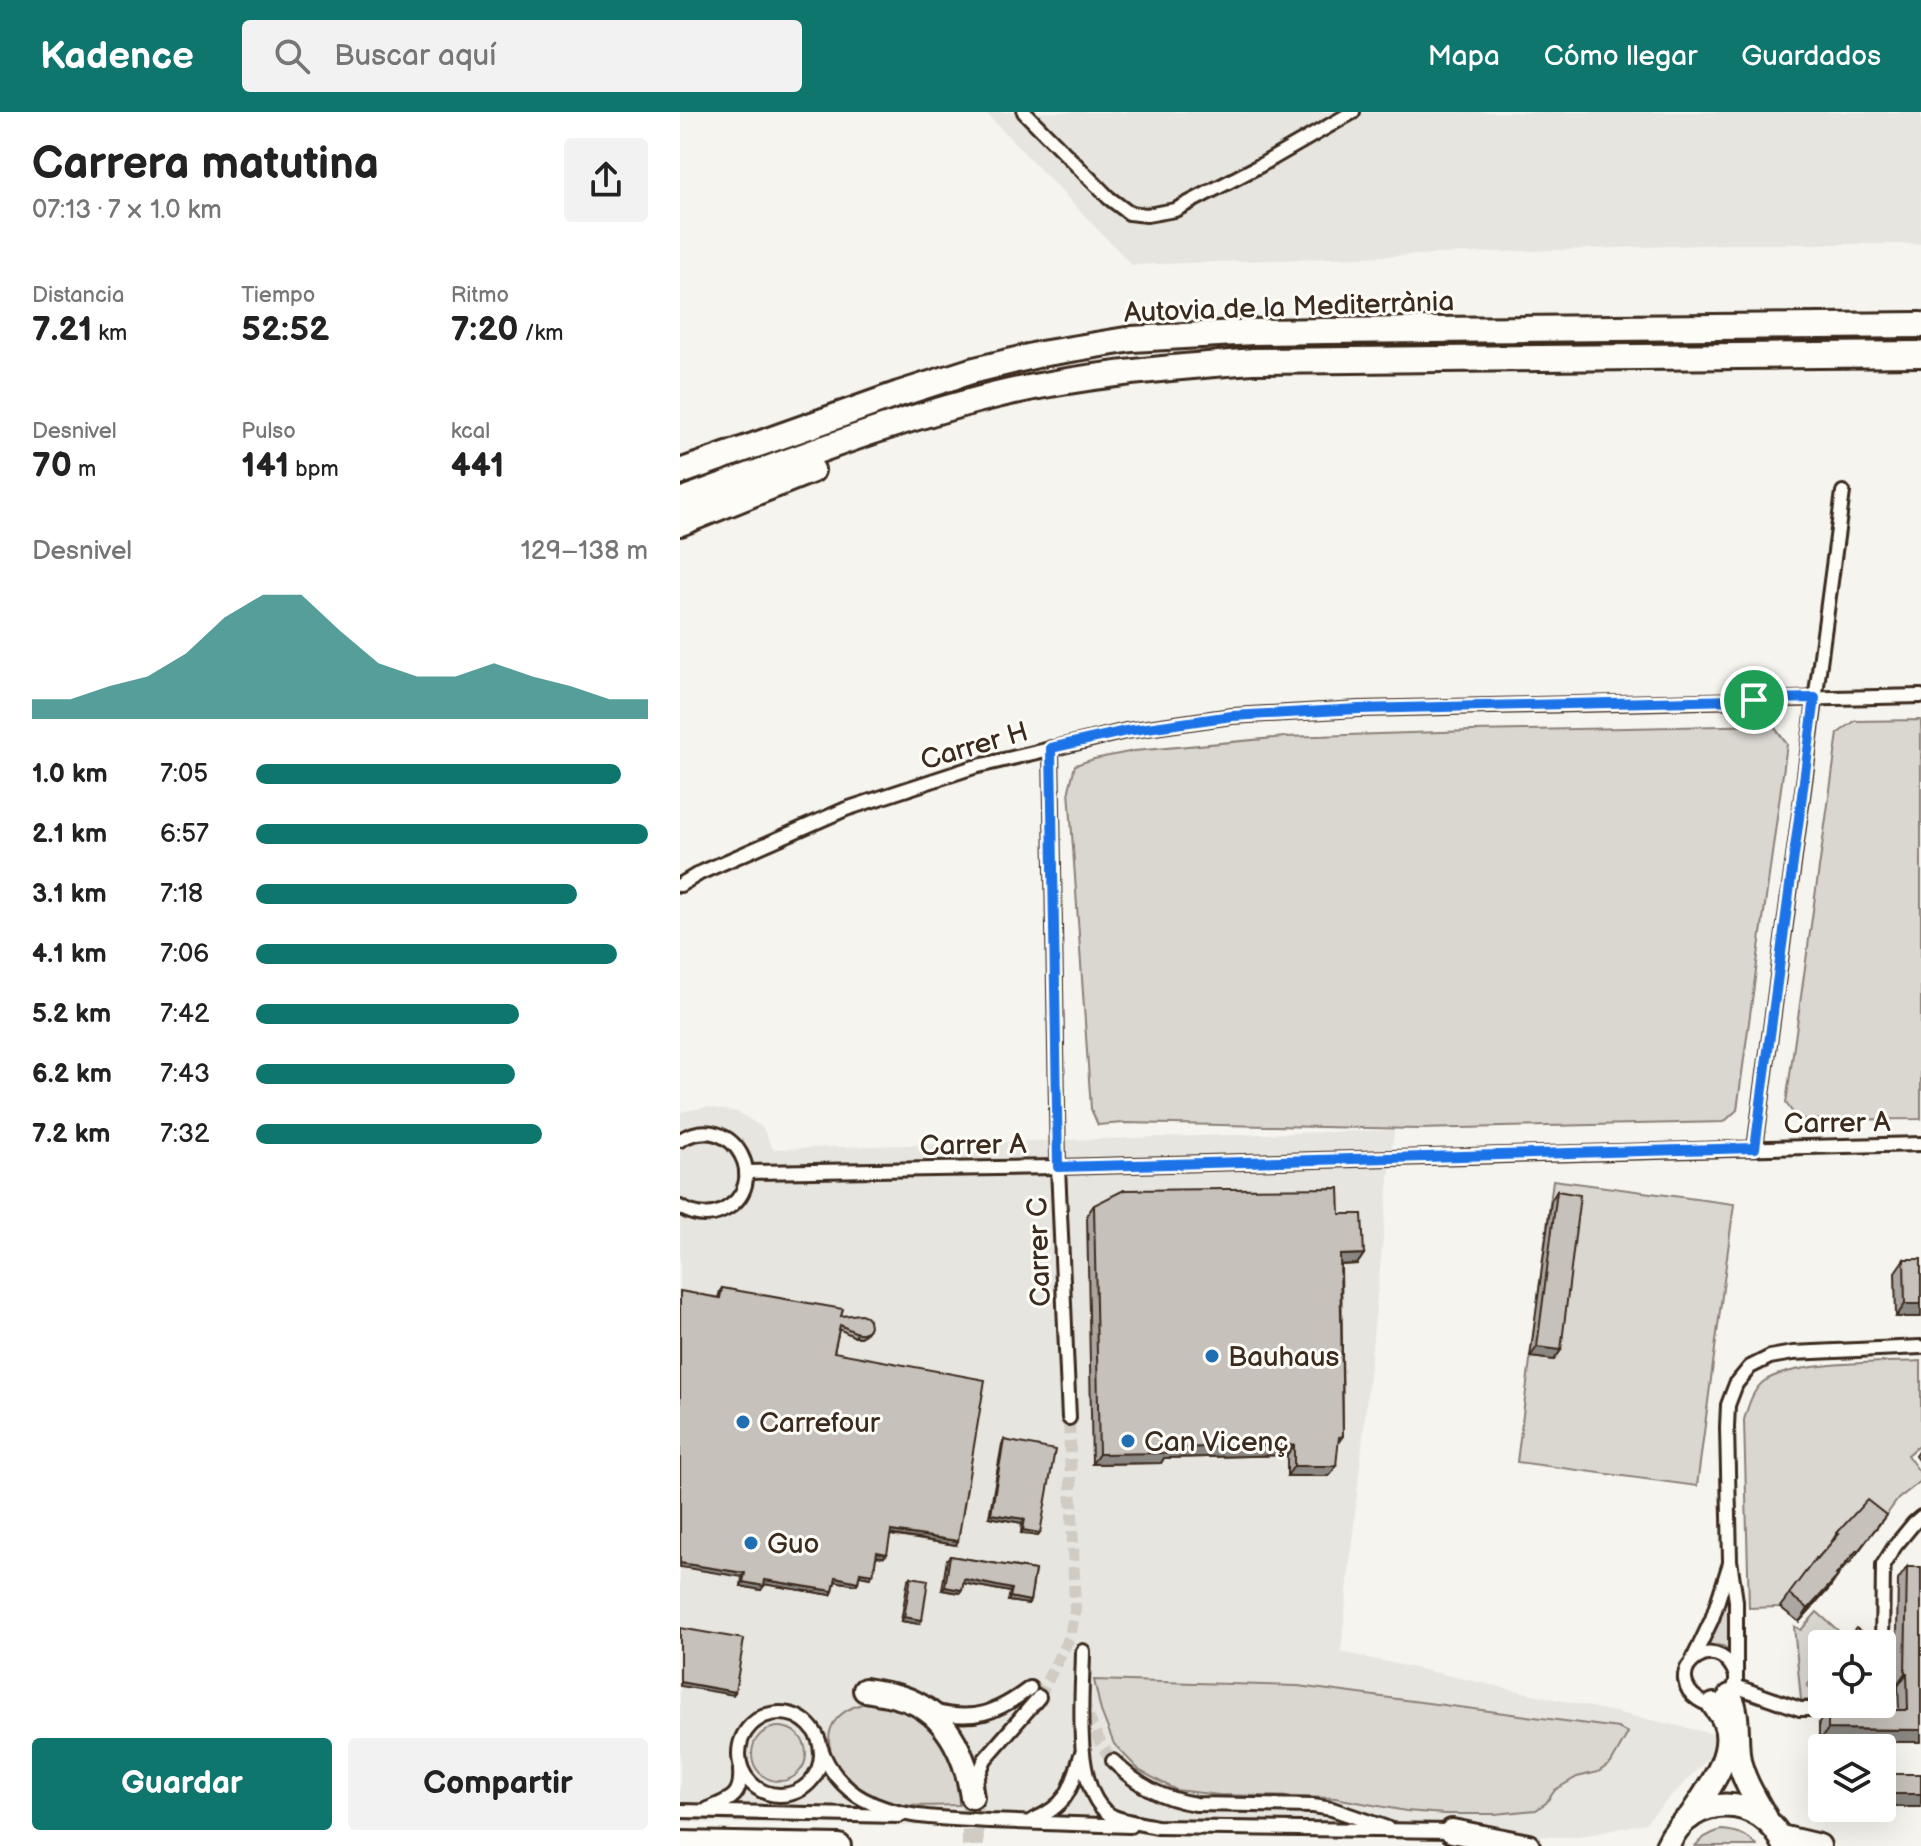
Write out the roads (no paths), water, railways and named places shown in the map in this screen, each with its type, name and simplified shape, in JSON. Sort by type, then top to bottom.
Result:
[{"type":"highway","name":"Autovia de la Mediterrània","points":[[680,472],[971,371],[1041,354],[1132,339],[1327,331],[1921,325]]},
{"type":"highway","name":"Autovia de la Mediterrània","points":[[680,501],[936,412],[994,395],[1155,369],[1253,361],[1921,354]]},
{"type":"highway","points":[[680,455],[892,384],[947,369],[971,371]]},
{"type":"highway","points":[[680,523],[892,440],[989,409],[1035,399],[1067,382]]},
{"type":"highway","points":[[865,1690],[913,1702],[925,1709],[948,1732],[960,1734],[972,1797]]},
{"type":"highway","points":[[1690,1817],[1724,1762],[1728,1732],[1724,1719],[1729,1691]]},
{"type":"highway","points":[[1729,1691],[1735,1705],[1740,1763],[1750,1790],[1778,1834]]},
{"type":"highway","points":[[1664,1843],[1690,1817],[1723,1805],[1746,1808],[1778,1834],[1819,1846]]},
{"type":"highway","points":[[1452,1831],[1528,1846]]},
{"type":"highway","points":[[680,1843],[839,1846]]},
{"type":"street","points":[[1024,112],[1109,198],[1129,213],[1147,215],[1175,210],[1353,112]]},
{"type":"street","points":[[1755,1148],[1843,492]]},
{"type":"street","name":"Carrer H","points":[[680,885],[700,873],[846,809],[974,767],[1126,731],[1232,716],[1359,709],[1921,696]]},
{"type":"street","name":"Carrer C","points":[[1051,748],[1058,1167],[1069,1418]]},
{"type":"street","points":[[680,1140],[708,1132],[725,1137],[738,1149],[746,1172],[740,1196],[725,1210],[701,1215],[680,1207]]},
{"type":"street","name":"Carrer A","points":[[746,1172],[1058,1167],[1921,1144]]},
{"type":"street","points":[[1729,1691],[1736,1601],[1730,1560],[1727,1427],[1728,1405],[1736,1384],[1750,1367],[1770,1357],[1793,1353],[1921,1347]]},
{"type":"street","points":[[1882,1630],[1883,1565],[1921,1517]]},
{"type":"street","points":[[1730,1560],[1712,1619],[1686,1678],[1689,1693],[1700,1702],[1729,1691],[1808,1709]]},
{"type":"street","points":[[1083,1651],[1082,1752],[1087,1783],[1101,1806],[1114,1817],[1157,1827]]},
{"type":"street","points":[[1691,1664],[1705,1655],[1714,1654],[1729,1661],[1729,1691]]},
{"type":"street","points":[[960,1734],[985,1714],[1034,1692],[985,1759],[972,1797]]},
{"type":"street","points":[[925,1709],[959,1716],[985,1714]]},
{"type":"street","points":[[701,1811],[735,1795],[741,1782],[738,1753],[747,1728],[769,1713],[781,1712],[803,1719],[812,1727],[831,1770],[850,1790],[875,1804],[918,1817]]},
{"type":"street","points":[[740,1766],[746,1779],[756,1788],[769,1794],[796,1792],[816,1774],[821,1761],[821,1748]]},
{"type":"street","points":[[1026,1823],[1045,1815],[1063,1801],[1072,1786],[1082,1752]]},
{"type":"street","points":[[1113,1761],[1148,1790],[1177,1801],[1332,1809],[1397,1831]]},
{"type":"street","points":[[680,1811],[1157,1827],[1452,1831]]},
{"type":"tunnel","points":[[1039,1697],[1070,1636],[1075,1610],[1069,1418]]},
{"type":"tunnel","points":[[1083,1699],[1095,1732],[1113,1761]]},
{"type":"tunnel","points":[[972,1797],[973,1846]]},
{"type":"place","name":"Bauhaus","points":[[1212,1356]]},
{"type":"place","name":"Carrefour","points":[[743,1422]]},
{"type":"place","name":"Can Vicenç","points":[[1128,1441]]},
{"type":"place","name":"Guo","points":[[751,1543]]}]
